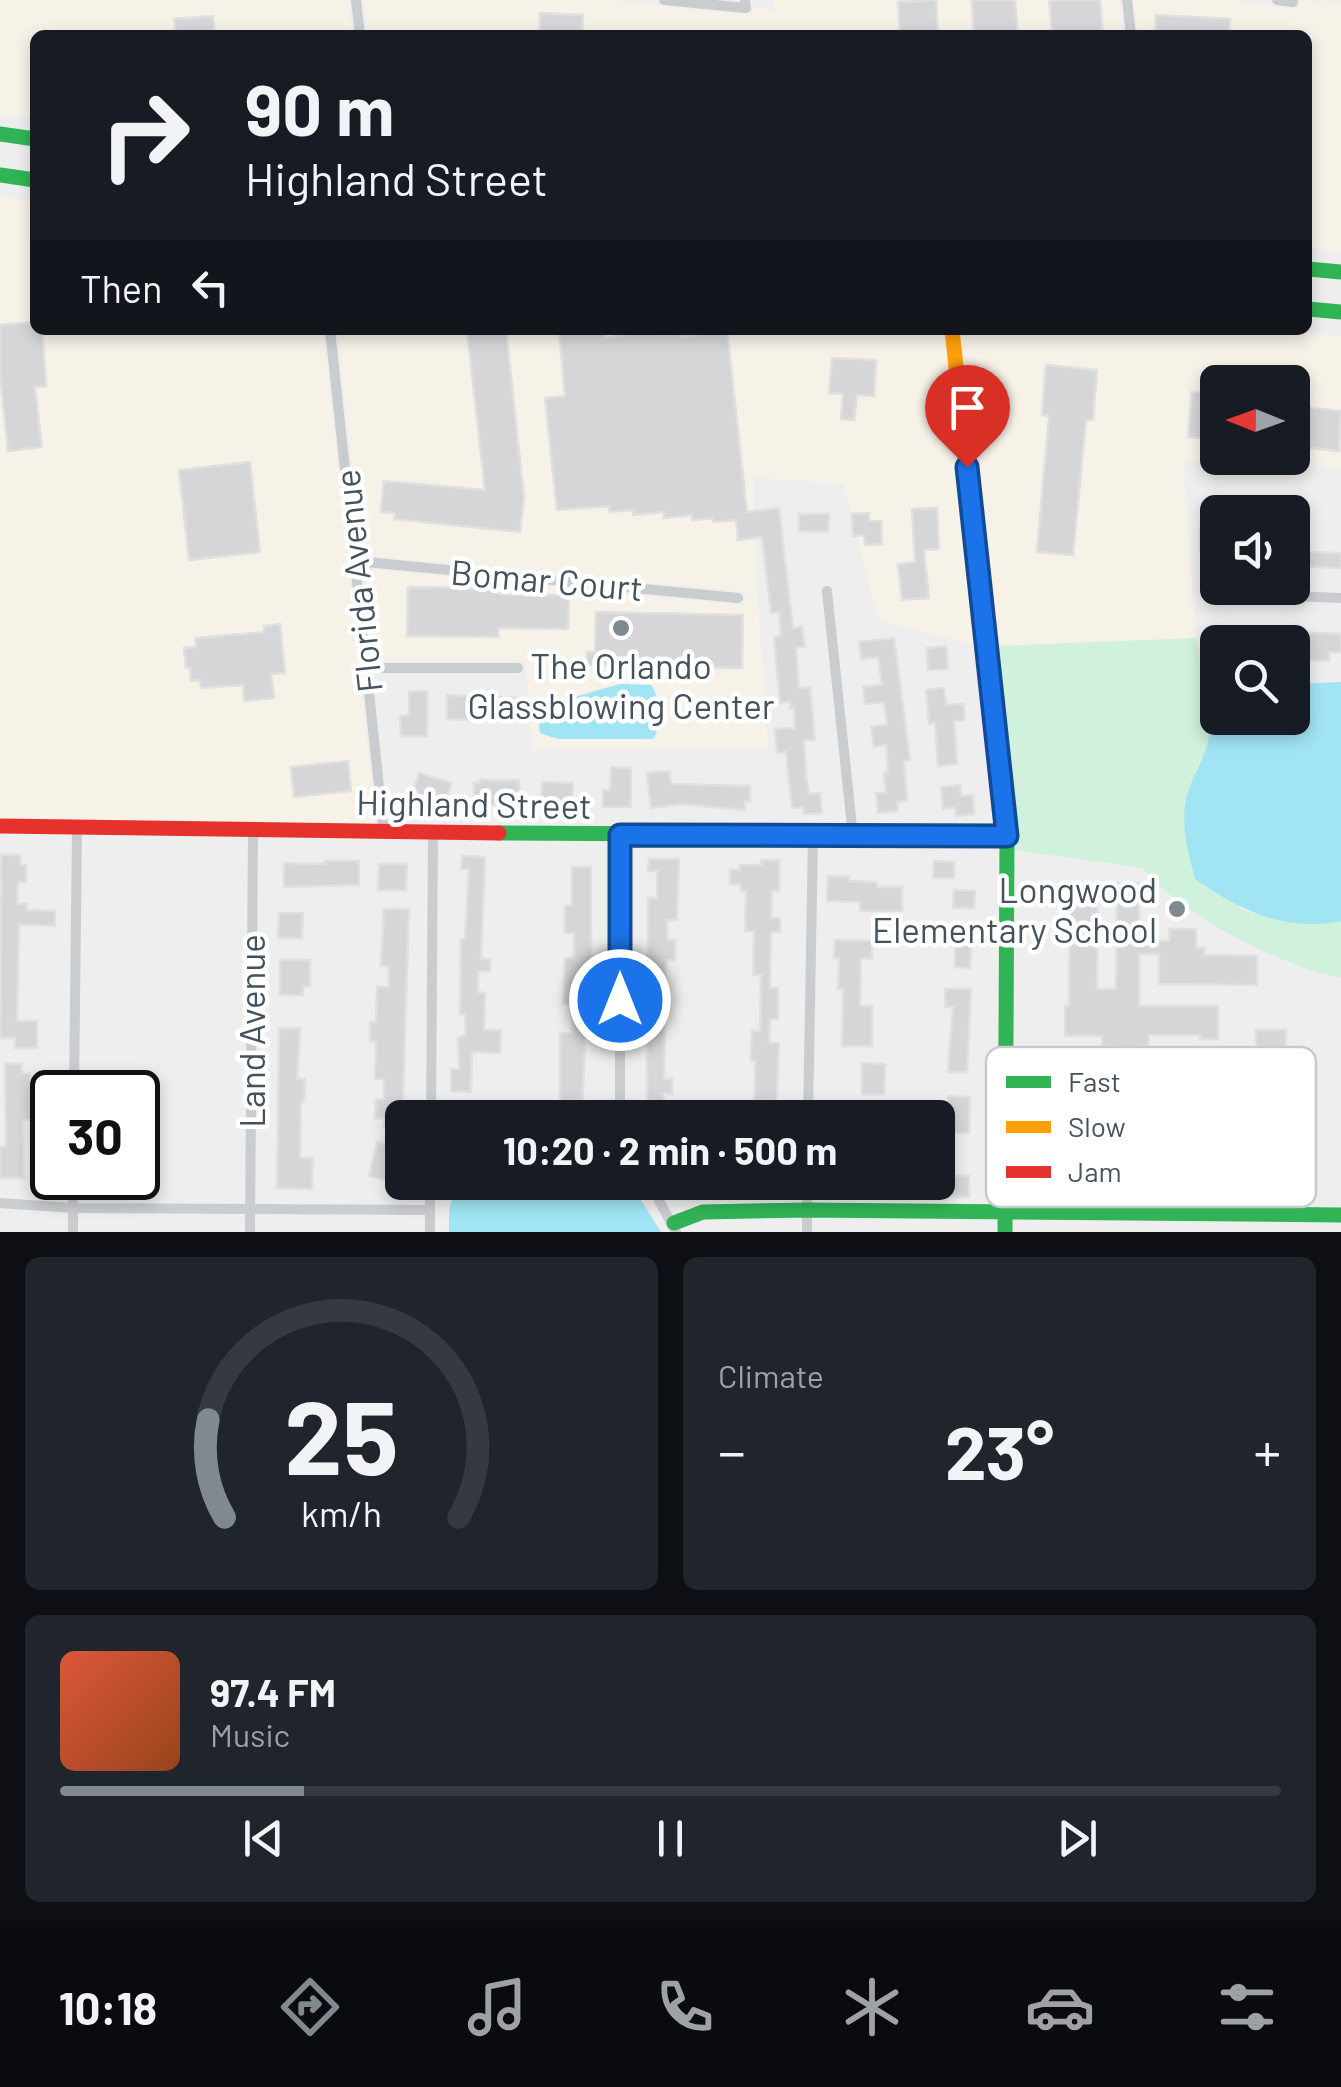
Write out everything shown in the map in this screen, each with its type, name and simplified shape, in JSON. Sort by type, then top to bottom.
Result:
[{"type":"street","points":[[356,0],[359,30]]},
{"type":"street","points":[[664,0],[745,4]]},
{"type":"street","points":[[1127,0],[1130,30]]},
{"type":"street","points":[[1276,0],[1293,2]]},
{"type":"street","points":[[0,134],[30,138]]},
{"type":"street","points":[[0,175],[30,179]]},
{"type":"street","points":[[1312,269],[1341,272]]},
{"type":"street","points":[[1312,308],[1341,312]]},
{"type":"street","name":"Florida Avenue","points":[[331,335],[384,832]]},
{"type":"street","points":[[953,335],[1007,836],[1006,1047]]},
{"type":"street","name":"Bomar Court","points":[[356,561],[738,598]]},
{"type":"street","points":[[827,591],[853,836]]},
{"type":"street","points":[[1310,597],[1341,598]]},
{"type":"street","points":[[367,668],[518,668]]},
{"type":"street","name":"Highland Street","points":[[0,826],[1007,836]]},
{"type":"street","points":[[74,1070],[76,829]]},
{"type":"street","name":"Land Avenue","points":[[250,1232],[253,830]]},
{"type":"street","points":[[431,1100],[433,833]]},
{"type":"street","points":[[620,835],[620,1100]]},
{"type":"street","points":[[808,1100],[813,836]]},
{"type":"street","points":[[73,1200],[73,1232]]},
{"type":"street","points":[[430,1200],[430,1232]]},
{"type":"street","points":[[659,1200],[675,1228],[703,1212],[1341,1215]]},
{"type":"street","points":[[806,1232],[807,1200]]},
{"type":"street","points":[[0,1203],[73,1208],[430,1210]]},
{"type":"street","points":[[1005,1232],[1006,1207]]},
{"type":"shaded area","points":[[0,0],[349,0],[352,30],[30,30],[30,118],[0,114]]},
{"type":"shaded area","points":[[364,0],[603,0],[751,15],[753,8],[774,10],[774,0],[1119,0],[1122,30],[367,30]]},
{"type":"shaded area","points":[[1134,0],[1228,0],[1298,9],[1300,0],[1341,3],[1341,252],[1312,248],[1312,30],[1137,30]]},
{"type":"shaded area","points":[[0,197],[30,200],[30,335],[324,335],[376,826],[0,820]]},
{"type":"shaded area","points":[[338,335],[945,335],[979,645],[879,621],[844,484],[753,477],[768,748],[533,750],[525,661],[373,662],[363,568],[744,605],[746,592],[362,555]],"holes":[[[620,684],[650,685],[656,691],[659,727],[653,739],[558,739],[540,733],[538,716],[544,701],[564,700]]]},
{"type":"shaded area","points":[[960,335],[1341,336],[1341,468],[1310,466],[1310,365],[1200,365],[1200,461],[1183,460],[1196,638],[994,646]]},
{"type":"green space","points":[[1196,638],[1200,735],[1212,738],[1196,769],[1240,909],[1302,923],[1341,921],[1341,978],[1291,963],[1233,936],[1180,903],[1143,868],[1014,850],[994,646]]},
{"type":"water","points":[[1341,682],[1341,921],[1320,924],[1264,916],[1195,879],[1184,816],[1209,735],[1310,735],[1310,683]]},
{"type":"water","points":[[620,684],[651,685],[659,712],[653,739],[558,739],[540,733],[538,716],[544,701],[564,700]]},
{"type":"water","points":[[452,1200],[641,1200],[661,1232],[449,1232]]},
{"type":"building","points":[[936,0],[938,30],[900,30],[898,2]]},
{"type":"building","points":[[972,0],[1015,0],[1018,30],[974,30]]},
{"type":"building","points":[[1049,0],[1100,0],[1103,30],[1052,30]]},
{"type":"building","points":[[540,13],[583,15],[582,30],[539,30]]},
{"type":"building","points":[[1156,15],[1230,19],[1229,30],[1155,30]]},
{"type":"building","points":[[213,16],[214,30],[175,30],[174,19]]},
{"type":"building","points":[[30,322],[30,335],[42,335],[46,386],[35,387],[42,447],[8,451],[0,375],[0,325]]},
{"type":"building","points":[[468,335],[507,335],[524,497],[520,532],[394,519],[395,513],[381,512],[384,481],[485,490]]},
{"type":"building","points":[[559,335],[728,335],[747,512],[779,508],[793,628],[802,627],[805,647],[796,648],[799,688],[810,687],[815,740],[804,740],[806,776],[809,794],[820,793],[822,813],[803,814],[803,807],[792,808],[786,752],[777,753],[775,729],[795,728],[794,708],[790,709],[790,702],[780,703],[774,637],[781,636],[779,612],[771,613],[762,537],[738,540],[736,520],[692,520],[692,515],[664,518],[664,512],[633,515],[633,510],[609,512],[609,506],[557,510],[545,398],[565,396]]},
{"type":"building","points":[[832,358],[876,360],[874,396],[857,395],[854,420],[841,419],[843,394],[829,393]]},
{"type":"building","points":[[1046,365],[1097,370],[1093,420],[1086,420],[1073,555],[1037,552],[1049,416],[1042,415]]},
{"type":"building","points":[[1192,392],[1200,393],[1200,438],[1188,437]]},
{"type":"building","points":[[1310,408],[1341,411],[1339,451],[1310,448]]},
{"type":"building","points":[[250,462],[260,552],[189,560],[179,470]]},
{"type":"building","points":[[937,508],[939,549],[924,550],[929,598],[902,600],[898,564],[915,562],[912,509]]},
{"type":"building","points":[[869,513],[869,521],[881,521],[882,544],[865,545],[864,535],[853,536],[852,514]]},
{"type":"building","points":[[799,514],[829,514],[828,532],[799,531]]},
{"type":"building","points":[[1310,552],[1341,553],[1341,568],[1310,567]]},
{"type":"building","points":[[408,587],[499,588],[499,594],[569,595],[568,629],[498,628],[498,637],[407,636]]},
{"type":"building","points":[[596,612],[743,615],[742,668],[586,665],[587,652],[595,652]]},
{"type":"building","points":[[280,624],[285,673],[271,674],[274,698],[244,701],[243,685],[201,688],[200,680],[191,681],[184,648],[196,647],[196,638],[264,632],[264,626]]},
{"type":"building","points":[[1310,633],[1341,634],[1341,652],[1329,652],[1329,661],[1310,660]]},
{"type":"building","points":[[894,638],[910,760],[904,761],[907,801],[897,802],[898,811],[878,813],[876,793],[886,793],[886,745],[874,747],[871,727],[887,725],[884,702],[865,704],[863,687],[882,685],[878,657],[861,659],[859,642]]},
{"type":"building","points":[[946,646],[948,669],[928,670],[927,648]]},
{"type":"building","points":[[944,688],[946,705],[964,704],[964,720],[954,721],[957,764],[938,766],[935,723],[929,724],[926,690]]},
{"type":"building","points":[[427,691],[427,736],[401,736],[400,716],[409,716],[409,692]]},
{"type":"building","points":[[447,695],[523,698],[522,721],[498,721],[498,715],[472,714],[472,720],[447,719]]},
{"type":"building","points":[[348,761],[351,791],[294,797],[291,767]]},
{"type":"building","points":[[611,767],[631,768],[631,807],[603,807],[603,790],[610,790]]},
{"type":"building","points":[[669,771],[671,784],[750,786],[750,801],[745,801],[745,810],[683,804],[651,808],[647,773]]},
{"type":"building","points":[[419,773],[452,783],[445,803],[413,793]]},
{"type":"building","points":[[519,780],[519,805],[474,804],[474,783]]},
{"type":"building","points":[[542,782],[573,783],[572,807],[541,807]]},
{"type":"building","points":[[960,785],[961,796],[973,795],[974,814],[956,816],[955,808],[943,809],[941,787]]},
{"type":"building","points":[[1,855],[20,855],[20,865],[26,865],[26,882],[18,882],[17,904],[27,904],[26,910],[55,911],[55,926],[19,924],[17,1021],[37,1021],[37,1048],[15,1048],[15,1038],[0,1038]]},
{"type":"building","points":[[462,856],[485,857],[481,959],[490,959],[490,971],[478,971],[478,992],[485,993],[484,1030],[501,1030],[500,1053],[472,1052],[471,1092],[451,1091],[451,1069],[459,1069],[458,1038],[466,1034],[465,1014],[460,1014],[461,939],[465,939],[469,869],[461,869]]},
{"type":"building","points":[[649,859],[679,859],[677,920],[667,920],[667,940],[675,940],[675,960],[666,960],[664,1079],[672,1079],[672,1094],[662,1093],[664,1100],[647,1100],[648,898],[657,898],[657,871],[648,871]]},
{"type":"building","points":[[761,860],[779,860],[779,891],[772,891],[771,918],[780,918],[780,932],[771,932],[770,988],[778,988],[778,1019],[770,1019],[769,1043],[779,1043],[777,1100],[754,1100],[752,1031],[760,1031],[761,975],[753,975],[754,931],[745,931],[746,891],[741,891],[741,884],[730,884],[730,870],[740,870],[740,865],[761,865]]},
{"type":"building","points":[[359,861],[359,885],[284,887],[284,863]]},
{"type":"building","points":[[934,861],[954,862],[954,878],[933,878]]},
{"type":"building","points":[[379,864],[407,864],[406,890],[378,890]]},
{"type":"building","points":[[572,867],[591,867],[591,1015],[586,1015],[583,1100],[560,1100],[560,1033],[572,1033],[572,1004],[563,1004],[565,958],[574,958],[574,933],[565,933],[565,906],[572,906]]},
{"type":"building","points":[[828,876],[877,882],[877,887],[902,887],[902,911],[860,911],[860,902],[827,901]]},
{"type":"building","points":[[1076,882],[1098,883],[1097,989],[1116,989],[1117,883],[1139,883],[1139,941],[1169,941],[1169,929],[1196,929],[1196,948],[1205,948],[1204,955],[1257,956],[1257,985],[1159,984],[1159,954],[1139,954],[1139,1006],[1218,1006],[1218,1039],[1149,1035],[1149,1046],[1117,1047],[1102,1046],[1102,1036],[1065,1036],[1070,893],[1076,893]]},
{"type":"building","points":[[954,890],[975,891],[974,908],[953,908]]},
{"type":"building","points":[[384,909],[409,909],[403,1100],[385,1100],[385,1118],[375,1118],[376,1099],[384,1099],[384,1079],[375,1079],[376,1041],[370,1041],[370,1022],[376,1022],[377,986],[389,987],[389,966],[381,966]]},
{"type":"building","points":[[279,913],[303,913],[302,938],[278,938]]},
{"type":"building","points":[[835,940],[872,941],[872,959],[861,958],[860,1006],[872,1006],[872,1046],[842,1046],[843,989],[838,989]]},
{"type":"building","points":[[955,943],[971,943],[970,968],[955,967]]},
{"type":"building","points":[[280,960],[310,960],[310,986],[303,986],[303,995],[280,995]]},
{"type":"building","points":[[945,989],[971,989],[967,1072],[948,1072],[953,1007],[945,1007]]},
{"type":"building","points":[[279,1028],[300,1028],[297,1079],[305,1079],[300,1158],[313,1158],[312,1189],[277,1188]]},
{"type":"building","points":[[1256,1030],[1286,1030],[1286,1047],[1256,1047]]},
{"type":"building","points":[[5,1063],[22,1064],[22,1073],[30,1073],[30,1120],[23,1120],[24,1178],[0,1178],[0,1147],[6,1147]]},
{"type":"building","points":[[862,1063],[885,1064],[884,1094],[862,1094]]},
{"type":"building","points":[[948,1096],[970,1097],[969,1133],[955,1133],[955,1100],[948,1100]]},
{"type":"building","points":[[377,1142],[385,1144],[385,1180],[369,1176]]},
{"type":"building","points":[[955,1176],[969,1176],[969,1197],[955,1197]]},
{"type":"traffic: fast","points":[[0,134],[30,138]]},
{"type":"traffic: fast","points":[[0,175],[30,179]]},
{"type":"traffic: fast","points":[[1312,269],[1341,272]]},
{"type":"traffic: fast","points":[[1312,309],[1341,312]]},
{"type":"traffic: fast","points":[[985,630],[1007,836],[1006,1047]]},
{"type":"traffic: fast","points":[[499,833],[1007,836]]},
{"type":"traffic: fast","points":[[1005,1207],[1005,1232]]},
{"type":"traffic: fast","points":[[674,1223],[703,1212],[807,1210],[1341,1215]]},
{"type":"traffic: slow","points":[[953,335],[985,630]]},
{"type":"traffic: jam","points":[[0,826],[499,833]]},
{"type":"place","name":"The Orlando Glassblowing Center","points":[[621,628]]},
{"type":"place","name":"Longwood Elementary School","points":[[1177,909]]},
{"type":"route","points":[[620,1000],[620,835],[1007,836],[967,467]]}]
